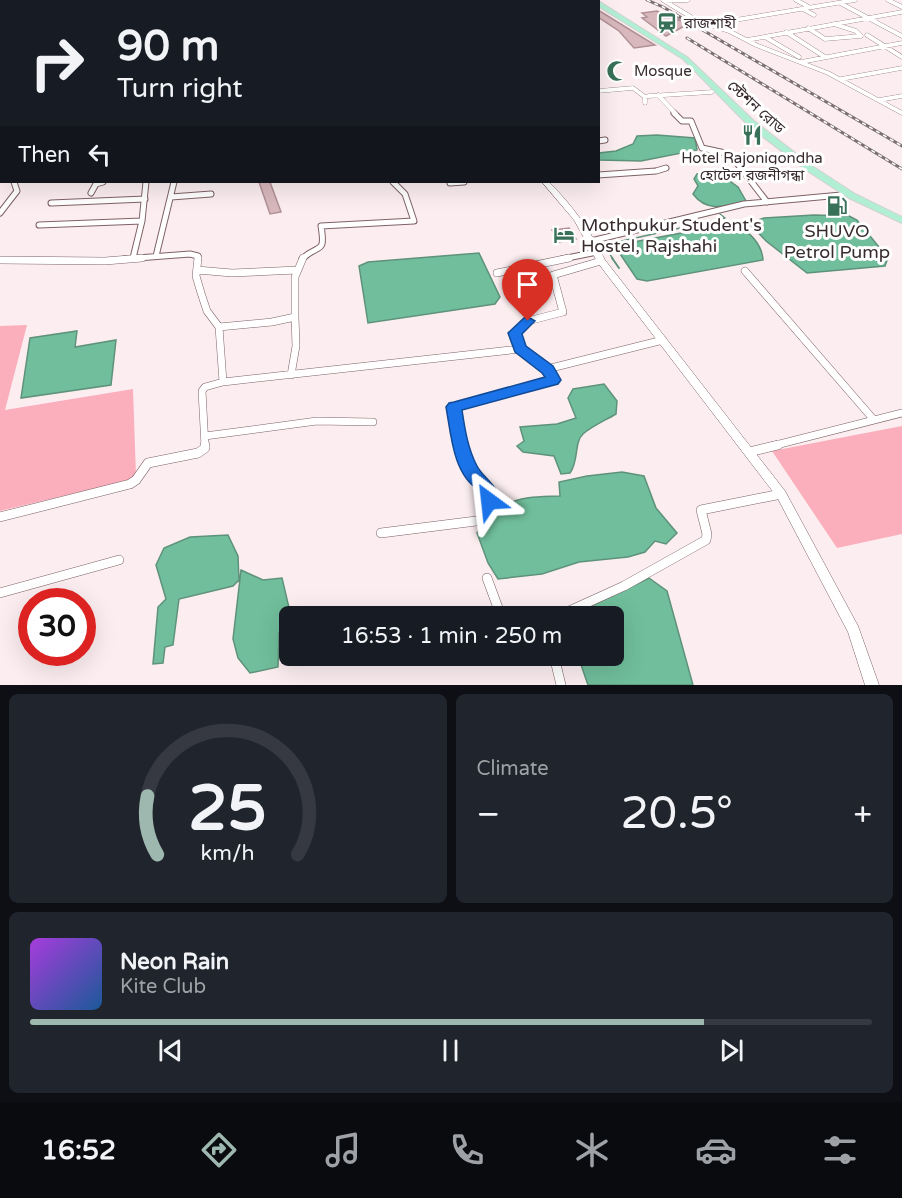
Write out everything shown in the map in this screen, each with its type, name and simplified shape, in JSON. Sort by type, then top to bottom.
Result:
[{"type":"main road","name":"স্টেশন রোড","points":[[600,5],[685,58],[751,123],[808,168],[852,196],[902,222]]},
{"type":"main road","name":"স্টেশন রোড","points":[[600,10],[682,60],[712,92],[775,149],[841,195],[902,222]]},
{"type":"street","points":[[664,1],[688,0]]},
{"type":"street","points":[[796,0],[810,8]]},
{"type":"street","points":[[708,24],[855,0]]},
{"type":"street","points":[[888,0],[902,7]]},
{"type":"street","points":[[664,1],[687,16],[803,61],[902,113]]},
{"type":"street","points":[[838,1],[902,36]]},
{"type":"street","points":[[803,9],[814,15]]},
{"type":"street","points":[[747,40],[902,12]]},
{"type":"street","points":[[807,28],[825,39],[861,36],[856,31],[834,24]]},
{"type":"street","points":[[786,32],[825,57]]},
{"type":"street","points":[[867,35],[902,57]]},
{"type":"street","points":[[765,37],[803,61],[902,43]]},
{"type":"street","points":[[841,79],[902,68]]},
{"type":"street","points":[[600,91],[633,88],[645,100],[658,94],[712,92]]},
{"type":"street","points":[[658,94],[682,121],[691,121],[702,148],[730,153],[767,202]]},
{"type":"street","points":[[879,100],[902,96]]},
{"type":"street","points":[[600,141],[605,140]]},
{"type":"street","points":[[600,175],[656,171],[666,168]]},
{"type":"street","points":[[0,213],[17,191],[14,183]]},
{"type":"street","points":[[91,193],[96,184],[100,183]]},
{"type":"street","points":[[133,258],[142,221],[146,183]]},
{"type":"street","points":[[156,256],[174,183]]},
{"type":"street","points":[[291,375],[296,346],[297,303],[293,285],[304,256],[322,248],[324,243],[321,226],[414,221],[405,194],[394,183]]},
{"type":"street","points":[[547,183],[565,201],[599,257],[781,495],[854,630],[872,685]]},
{"type":"street","points":[[171,197],[211,194]]},
{"type":"street","points":[[591,241],[744,204],[841,195]]},
{"type":"street","points":[[51,202],[145,199]]},
{"type":"street","points":[[39,225],[142,221]]},
{"type":"street","points":[[0,260],[105,261],[190,254],[198,256],[195,276],[207,311],[219,327],[223,382]]},
{"type":"street","points":[[497,273],[599,257]]},
{"type":"street","points":[[381,532],[484,520],[489,501],[487,487],[478,481],[470,470],[460,445],[454,407],[553,380],[548,369],[520,349],[515,333],[528,321],[562,312],[552,275],[599,257]]},
{"type":"street","points":[[197,270],[232,273],[297,270]]},
{"type":"street","points":[[745,271],[874,420]]},
{"type":"street","points":[[219,327],[272,322],[295,317]]},
{"type":"street","points":[[548,369],[663,340]]},
{"type":"street","points":[[0,517],[130,484],[136,480],[148,463],[198,453],[205,448],[202,391],[205,387],[223,382],[520,349]]},
{"type":"street","points":[[749,452],[902,413]]},
{"type":"street","points":[[204,436],[317,421],[372,422]]},
{"type":"street","points":[[580,606],[624,586],[706,540],[707,534],[701,510],[781,495]]},
{"type":"street","points":[[0,593],[119,560]]},
{"type":"street","points":[[487,578],[497,606]]},
{"type":"street","points":[[556,666],[561,685]]},
{"type":"shaded area","points":[[637,136],[695,138],[697,150],[641,161],[600,160],[600,153],[616,151],[633,144]]},
{"type":"shaded area","points":[[717,172],[738,187],[746,201],[731,205],[711,206],[698,200],[693,194],[698,186],[694,179],[697,174]]},
{"type":"shaded area","points":[[814,215],[849,216],[857,220],[888,258],[885,266],[807,273],[766,241],[749,223],[764,218]]},
{"type":"shaded area","points":[[734,223],[753,238],[760,248],[763,260],[647,281],[637,279],[616,248],[618,245]]},
{"type":"shaded area","points":[[479,253],[500,297],[495,304],[368,323],[359,266],[368,262]]},
{"type":"shaded area","points":[[27,325],[5,410],[133,389],[136,476],[126,481],[0,511],[0,326]]},
{"type":"shaded area","points":[[77,331],[75,347],[116,340],[111,385],[21,398],[30,338]]},
{"type":"shaded area","points":[[604,384],[617,401],[616,414],[580,437],[575,463],[570,473],[561,474],[554,456],[523,452],[517,446],[524,441],[520,427],[557,424],[576,418],[568,398],[573,389]]},
{"type":"shaded area","points":[[902,426],[902,534],[837,548],[772,451]]},
{"type":"shaded area","points":[[622,472],[644,476],[656,508],[677,533],[666,544],[655,541],[645,552],[628,557],[579,562],[542,574],[498,579],[488,563],[477,533],[504,506],[533,497],[560,496],[559,482]]},
{"type":"shaded area","points":[[228,535],[238,556],[239,580],[233,586],[179,599],[173,645],[165,647],[163,663],[153,664],[158,607],[166,599],[156,565],[164,548],[190,537]]},
{"type":"shaded area","points":[[241,570],[263,580],[282,578],[289,606],[279,606],[278,667],[250,673],[238,658],[233,639]]},
{"type":"shaded area","points":[[649,578],[667,591],[693,685],[588,685],[581,666],[624,666],[624,606],[591,606]]},
{"type":"building","points":[[600,11],[655,45],[634,48],[619,31],[600,18]]},
{"type":"building","points":[[657,11],[662,14],[675,13],[671,16],[677,16],[674,18],[682,18],[678,20],[690,23],[666,36],[642,18],[647,17],[642,13]]},
{"type":"building","points":[[259,183],[270,183],[281,212],[270,214]]},
{"type":"building","name":"Mothpukur Student's Hostel, Rajshahi","points":[[569,228],[576,239],[559,242],[552,230]]},
{"type":"waterway","points":[[613,259],[604,245],[725,218],[720,214]]},
{"type":"waterway","points":[[612,258],[619,268]]},
{"type":"railway","points":[[647,0],[663,7],[902,146]]},
{"type":"railway","points":[[687,38],[902,169]]},
{"type":"place","name":"রাজশাহী","points":[[667,23]]},
{"type":"place","name":"Mosque","points":[[617,71]]},
{"type":"place","name":"Hotel Rajonigondha হোটেল রজনীগন্ধা","points":[[752,135]]},
{"type":"place","name":"SHUVO Petrol Pump","points":[[837,206]]},
{"type":"place","name":"Mothpukur Student's Hostel, Rajshahi","points":[[564,235]]},
{"type":"route","points":[[489,501],[487,487],[478,481],[470,470],[460,445],[454,407],[553,380],[548,369],[520,349],[515,333],[528,321]]}]
